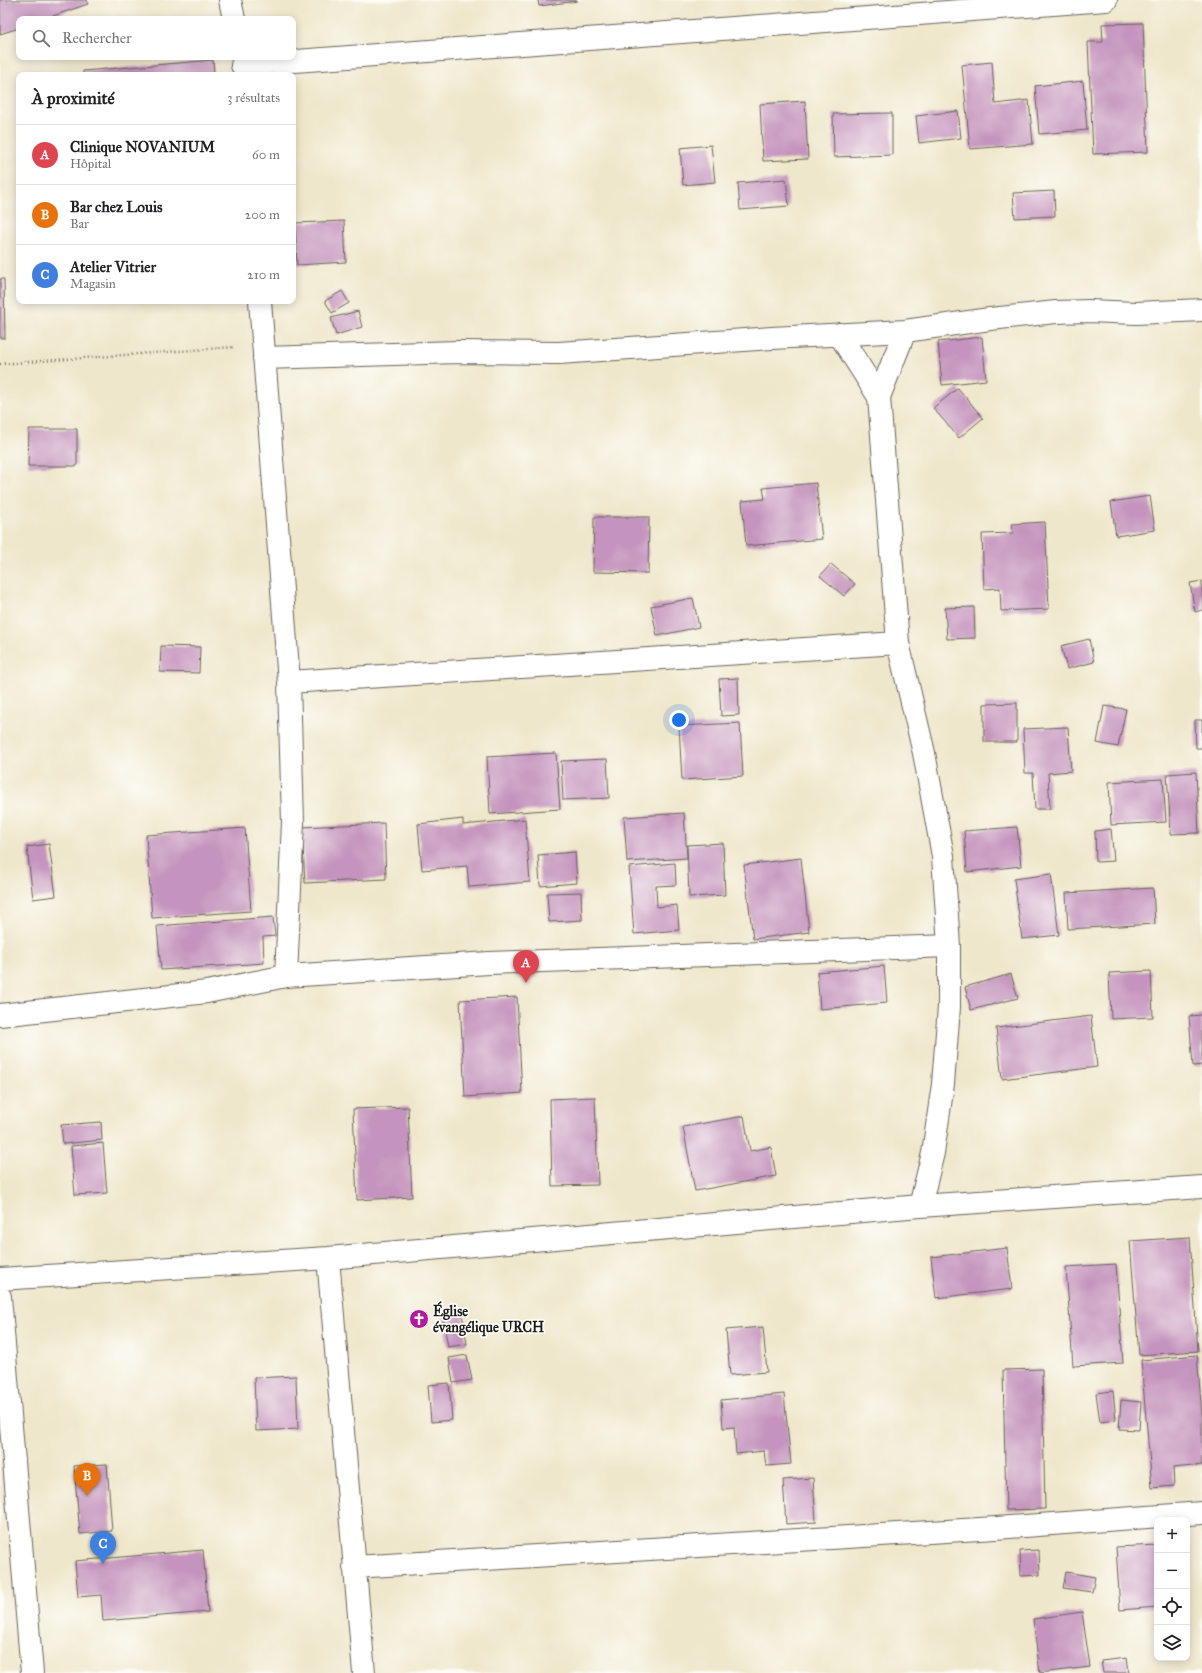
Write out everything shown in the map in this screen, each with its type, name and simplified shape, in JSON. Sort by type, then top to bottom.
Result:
[{"type":"street","points":[[230,0],[233,16]]},
{"type":"street","points":[[242,66],[1106,0]]},
{"type":"street","points":[[260,304],[289,682],[293,822],[286,976]]},
{"type":"street","points":[[263,351],[559,353],[664,345],[905,331],[990,319],[1056,312],[1089,310],[1136,313],[1202,310]]},
{"type":"street","points":[[905,331],[879,396],[898,644],[924,753],[942,856],[949,946],[949,1007],[943,1084],[933,1153],[920,1206]]},
{"type":"street","points":[[839,334],[879,396]]},
{"type":"street","points":[[289,682],[898,644]]},
{"type":"street","points":[[0,1015],[207,992],[286,976],[489,963],[949,946]]},
{"type":"street","points":[[0,1279],[328,1258],[920,1206],[1202,1187]]},
{"type":"street","points":[[328,1258],[364,1673]]},
{"type":"street","points":[[0,1297],[32,1673]]},
{"type":"street","points":[[354,1567],[996,1528],[1202,1513]]},
{"type":"path","points":[[0,364],[263,351]]},
{"type":"building","points":[[0,0],[86,0],[88,4],[53,16],[16,16],[16,29],[0,34]]},
{"type":"building","points":[[538,0],[577,0],[577,1],[539,6]]},
{"type":"building","points":[[1143,23],[1148,152],[1093,154],[1088,42],[1103,42],[1102,24]]},
{"type":"building","points":[[213,60],[214,72],[83,72]]},
{"type":"building","points":[[992,62],[995,104],[1029,100],[1033,144],[970,149],[962,65]]},
{"type":"building","points":[[1083,81],[1087,130],[1039,134],[1035,86]]},
{"type":"building","points":[[805,101],[808,159],[763,161],[760,104]]},
{"type":"building","points":[[958,111],[961,138],[919,143],[916,116]]},
{"type":"building","points":[[892,113],[892,155],[834,157],[833,114]]},
{"type":"building","points":[[711,145],[715,182],[683,185],[680,148]]},
{"type":"building","points":[[786,179],[789,206],[740,210],[738,183]]},
{"type":"building","points":[[1054,191],[1055,216],[1015,218],[1013,193]]},
{"type":"building","points":[[344,221],[346,262],[297,265],[296,223]]},
{"type":"building","points":[[0,279],[4,279],[5,338],[0,338]]},
{"type":"building","points":[[342,291],[349,303],[332,313],[325,301]]},
{"type":"building","points":[[358,311],[362,327],[336,335],[331,318]]},
{"type":"building","points":[[982,337],[986,380],[942,385],[938,342]]},
{"type":"building","points":[[958,388],[983,418],[959,438],[933,408]]},
{"type":"building","points":[[29,429],[77,429],[77,466],[28,466]]},
{"type":"building","points":[[816,483],[822,539],[746,546],[742,501],[765,499],[763,488]]},
{"type":"building","points":[[1150,496],[1155,530],[1116,536],[1111,502]]},
{"type":"building","points":[[594,517],[649,517],[648,573],[593,572]]},
{"type":"building","points":[[1045,522],[1049,609],[1001,611],[1000,588],[984,589],[982,534],[1013,533],[1012,524]]},
{"type":"building","points":[[831,564],[855,584],[844,596],[820,576]]},
{"type":"building","points":[[1202,581],[1202,610],[1195,612],[1190,583]]},
{"type":"building","points":[[693,598],[699,627],[657,636],[651,606]]},
{"type":"building","points":[[974,607],[975,638],[947,639],[945,608]]},
{"type":"building","points":[[1089,639],[1094,662],[1067,669],[1061,646]]},
{"type":"building","points":[[161,646],[200,647],[199,673],[160,672]]},
{"type":"building","points":[[738,678],[739,715],[721,716],[719,679]]},
{"type":"building","points":[[1017,703],[1017,742],[984,742],[984,704]]},
{"type":"building","points":[[1104,706],[1126,709],[1118,747],[1097,743]]},
{"type":"building","points":[[1195,720],[1202,720],[1202,748],[1196,748]]},
{"type":"building","points":[[740,723],[743,776],[682,780],[679,726]]},
{"type":"building","points":[[1068,727],[1071,771],[1048,773],[1050,809],[1035,809],[1033,773],[1025,773],[1023,729]]},
{"type":"building","points":[[556,753],[560,809],[490,814],[487,757]]},
{"type":"building","points":[[607,759],[609,798],[563,800],[561,761]]},
{"type":"building","points":[[1196,772],[1199,833],[1171,834],[1167,774]]},
{"type":"building","points":[[1163,779],[1166,822],[1111,825],[1109,782]]},
{"type":"building","points":[[684,813],[687,858],[627,862],[624,817]]},
{"type":"building","points":[[463,819],[463,825],[525,819],[530,882],[469,887],[467,866],[422,870],[418,824]]},
{"type":"building","points":[[384,823],[386,879],[305,883],[302,827]]},
{"type":"building","points":[[1017,827],[1021,866],[967,872],[964,831]]},
{"type":"building","points":[[245,828],[251,911],[152,918],[146,835]]},
{"type":"building","points":[[1111,829],[1114,861],[1096,862],[1095,831]]},
{"type":"building","points":[[723,843],[725,895],[689,897],[687,845]]},
{"type":"building","points":[[49,844],[56,896],[33,899],[27,847]]},
{"type":"building","points":[[575,852],[577,883],[540,886],[538,855]]},
{"type":"building","points":[[801,858],[809,932],[753,939],[744,865]]},
{"type":"building","points":[[675,863],[676,885],[656,886],[657,907],[677,905],[679,930],[634,934],[629,867]]},
{"type":"building","points":[[1051,874],[1059,935],[1022,939],[1014,879]]},
{"type":"building","points":[[1153,888],[1155,924],[1068,929],[1066,893]]},
{"type":"building","points":[[581,892],[582,920],[549,922],[547,893]]},
{"type":"building","points":[[273,917],[275,936],[263,937],[264,963],[161,970],[157,926]]},
{"type":"building","points":[[884,966],[887,1003],[820,1009],[817,972]]},
{"type":"building","points":[[1151,971],[1153,1017],[1111,1019],[1109,973]]},
{"type":"building","points":[[1011,974],[1018,998],[971,1010],[965,987]]},
{"type":"building","points":[[517,997],[522,1093],[465,1097],[460,1000]]},
{"type":"building","points":[[1202,1015],[1202,1065],[1193,1066],[1189,1016]]},
{"type":"building","points":[[1091,1016],[1097,1067],[1002,1079],[996,1028]]},
{"type":"building","points":[[595,1097],[598,1185],[552,1186],[550,1099]]},
{"type":"building","points":[[408,1107],[412,1197],[357,1200],[353,1109]]},
{"type":"building","points":[[744,1116],[750,1151],[771,1147],[776,1176],[695,1191],[683,1127]]},
{"type":"building","points":[[101,1122],[102,1140],[63,1144],[61,1125]]},
{"type":"building","points":[[103,1143],[107,1193],[75,1195],[71,1146]]},
{"type":"building","points":[[1190,1237],[1198,1351],[1139,1355],[1130,1241]]},
{"type":"building","points":[[1007,1248],[1012,1289],[936,1298],[931,1257]]},
{"type":"building","points":[[1116,1264],[1123,1363],[1073,1366],[1066,1267]]},
{"type":"building","points":[[462,1314],[467,1344],[448,1347],[443,1318]]},
{"type":"building","points":[[763,1327],[767,1372],[730,1375],[726,1330]]},
{"type":"building","points":[[467,1355],[472,1380],[453,1383],[449,1358]]},
{"type":"building","points":[[1197,1355],[1202,1415],[1202,1465],[1173,1468],[1174,1486],[1152,1488],[1141,1360]]},
{"type":"building","points":[[1042,1369],[1045,1509],[1006,1510],[1003,1370]]},
{"type":"building","points":[[296,1376],[298,1429],[256,1431],[254,1378]]},
{"type":"building","points":[[449,1383],[452,1420],[431,1422],[428,1385]]},
{"type":"building","points":[[1113,1391],[1116,1420],[1100,1422],[1096,1393]]},
{"type":"building","points":[[784,1394],[791,1464],[766,1466],[764,1451],[736,1454],[734,1427],[723,1428],[721,1400]]},
{"type":"building","points":[[1121,1400],[1141,1402],[1139,1430],[1119,1429]]},
{"type":"building","points":[[107,1464],[112,1531],[80,1534],[74,1466]]},
{"type":"building","points":[[813,1478],[816,1522],[786,1524],[783,1480]]},
{"type":"building","points":[[1154,1545],[1154,1607],[1120,1610],[1116,1547]]},
{"type":"building","points":[[203,1550],[208,1612],[103,1621],[101,1595],[78,1597],[75,1561]]},
{"type":"building","points":[[1039,1550],[1040,1575],[1021,1576],[1020,1551]]},
{"type":"building","points":[[1066,1572],[1095,1577],[1092,1592],[1063,1588]]},
{"type":"building","points":[[1082,1612],[1090,1667],[1040,1673],[1033,1619]]},
{"type":"building","points":[[1127,1658],[1129,1673],[1103,1673],[1101,1661]]},
{"type":"place","name":"Clinique NOVANIUM","points":[[526,983]]},
{"type":"place","name":"Église évangélique URCH","points":[[419,1319]]},
{"type":"place","name":"Bar chez Louis","points":[[87,1496]]},
{"type":"place","name":"Atelier Vitrier","points":[[103,1564]]}]
